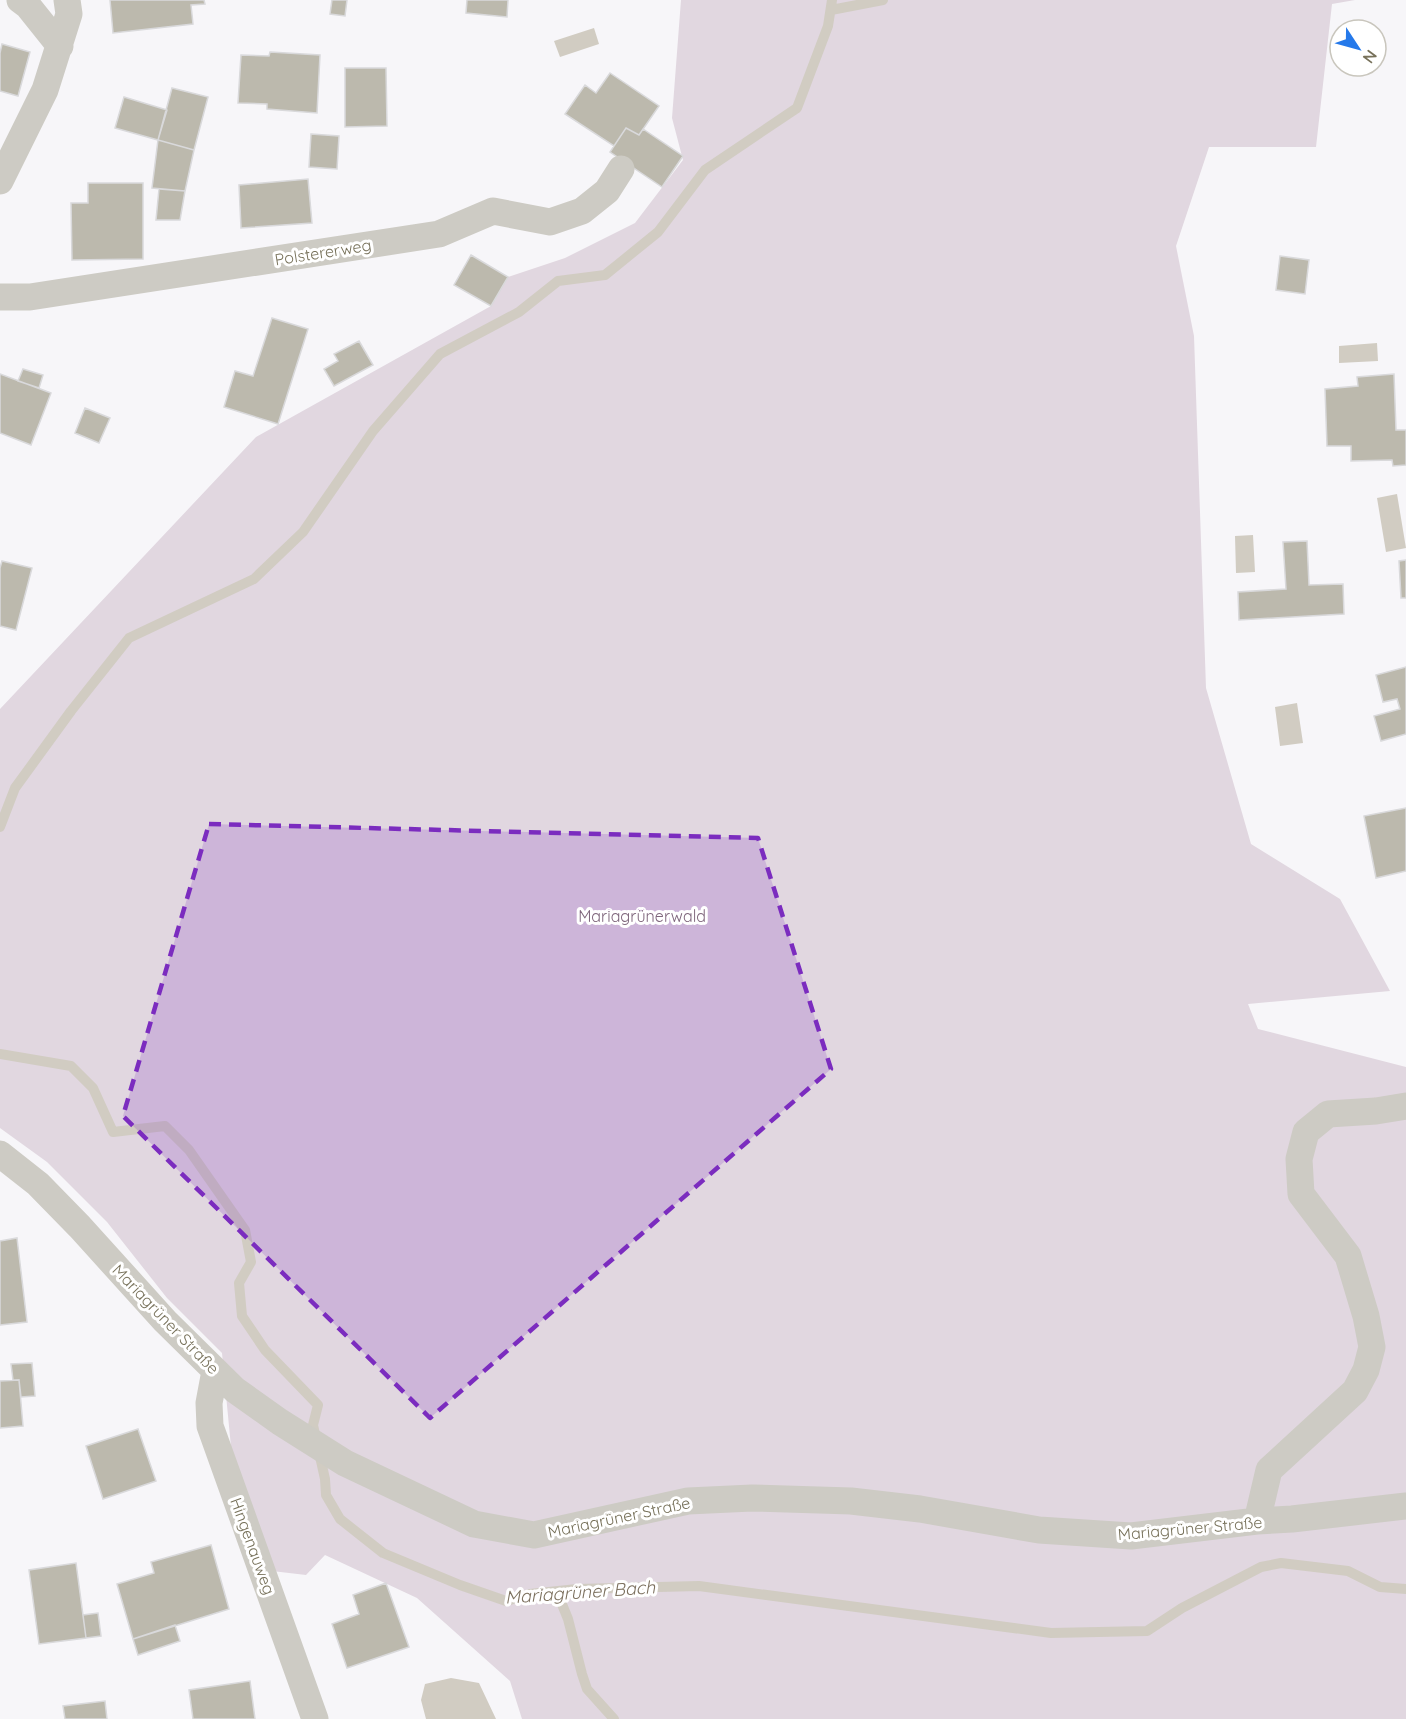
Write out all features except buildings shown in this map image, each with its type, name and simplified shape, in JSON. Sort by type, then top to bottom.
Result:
[{"type":"street","points":[[20,0],[28,6],[60,46]]},
{"type":"street","points":[[0,182],[45,90],[69,14],[67,0]]},
{"type":"street","name":"Polstererweg","points":[[0,297],[30,297],[439,234],[494,211],[550,222],[582,211],[607,191],[621,170]]},
{"type":"street","points":[[1257,1521],[1269,1470],[1355,1391],[1366,1370],[1372,1347],[1366,1316],[1348,1256],[1301,1194],[1299,1159],[1306,1132],[1328,1114],[1376,1111],[1406,1106]]},
{"type":"street","name":"Mariagrüner Straße","points":[[0,1154],[38,1184],[165,1321],[234,1390],[279,1422],[345,1463],[474,1524],[534,1535],[688,1501],[752,1498],[863,1502],[920,1509],[1039,1530],[1131,1536],[1406,1506]]},
{"type":"street","name":"Hingenauweg","points":[[215,1371],[209,1403],[210,1426],[315,1719]]},
{"type":"highlighted area","points":[[209,824],[758,838],[831,1069],[430,1418],[123,1116]]},
{"type":"green space","name":"Mariagrünerwald","points":[[681,0],[1355,0],[1332,4],[1330,18],[1328,18],[1328,40],[1316,147],[1209,147],[1176,246],[1194,336],[1206,688],[1251,844],[1340,899],[1390,991],[1248,1004],[1258,1029],[1406,1067],[1406,1719],[522,1719],[510,1681],[417,1598],[325,1555],[306,1575],[272,1571],[231,1447],[222,1353],[167,1298],[107,1222],[47,1162],[0,1128],[0,709],[256,437],[491,306],[508,277],[565,258],[635,223],[683,160],[672,118]]},
{"type":"shaded area","points":[[594,28],[599,44],[560,57],[554,41]]},
{"type":"shaded area","points":[[1377,343],[1378,361],[1339,363],[1339,346]]},
{"type":"shaded area","points":[[1397,494],[1406,548],[1386,552],[1377,498]]},
{"type":"shaded area","points":[[1253,535],[1255,572],[1236,573],[1235,536]]},
{"type":"shaded area","points":[[1297,703],[1303,743],[1280,746],[1275,707]]},
{"type":"shaded area","points":[[451,1678],[479,1683],[496,1719],[426,1719],[421,1700],[425,1684]]},
{"type":"waterway","points":[[0,827],[15,788],[71,711],[129,638],[254,579],[303,532],[373,431],[440,354],[519,312],[558,281],[605,275],[658,232],[705,170],[797,108],[828,26],[832,0]]},
{"type":"waterway","points":[[831,10],[883,0]]},
{"type":"waterway","name":"Mariagrüner Bach","points":[[0,1054],[71,1066],[93,1088],[113,1132],[165,1126],[189,1150],[245,1230],[251,1262],[239,1283],[242,1316],[265,1350],[318,1405],[313,1425],[325,1479],[326,1495],[340,1519],[383,1553],[460,1585],[506,1601],[530,1594],[577,1589],[699,1586],[1051,1633],[1147,1631],[1182,1608],[1261,1567],[1281,1563],[1348,1571],[1380,1587],[1406,1589]]},
{"type":"waterway","points":[[557,1592],[568,1619],[587,1689],[614,1719]]}]
